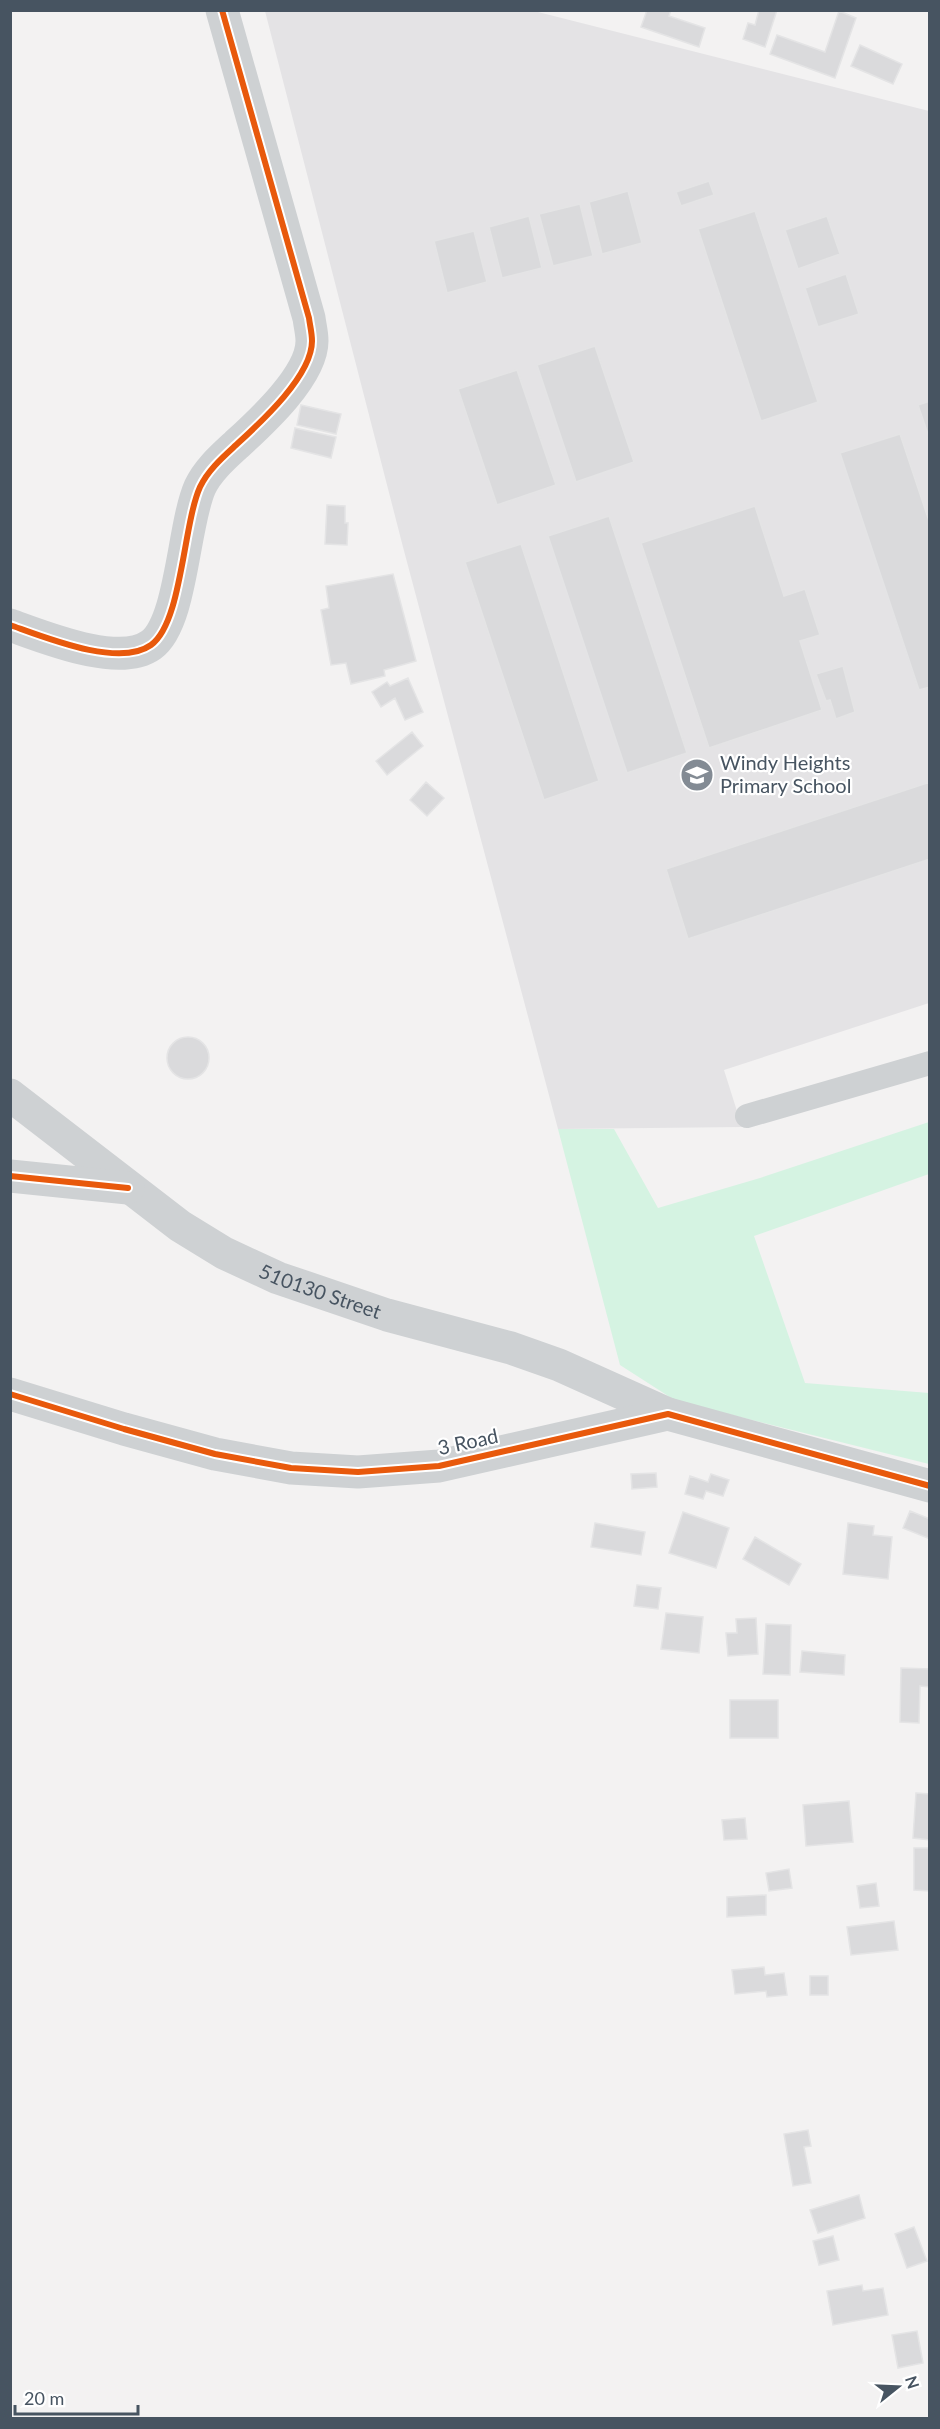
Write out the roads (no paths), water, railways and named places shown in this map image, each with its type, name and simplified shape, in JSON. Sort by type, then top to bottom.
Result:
[{"type":"street","points":[[10,625],[76,646],[113,653],[134,652],[152,645],[164,628],[173,606],[191,510],[201,484],[218,462],[264,419],[296,380],[307,361],[312,342],[306,308],[222,10]]},
{"type":"street","name":"510130 Street","points":[[10,1095],[128,1188],[215,1248],[278,1278],[387,1315],[512,1348],[559,1365],[668,1414]]},
{"type":"street","points":[[10,1176],[128,1188]]},
{"type":"street","name":"3 Road","points":[[10,1394],[215,1454],[291,1468],[358,1472],[439,1466],[668,1414],[930,1486]]},
{"type":"lane","points":[[747,1116],[930,1063]]},
{"type":"place","name":"Windy Heights Primary School","points":[[697,775]]}]
